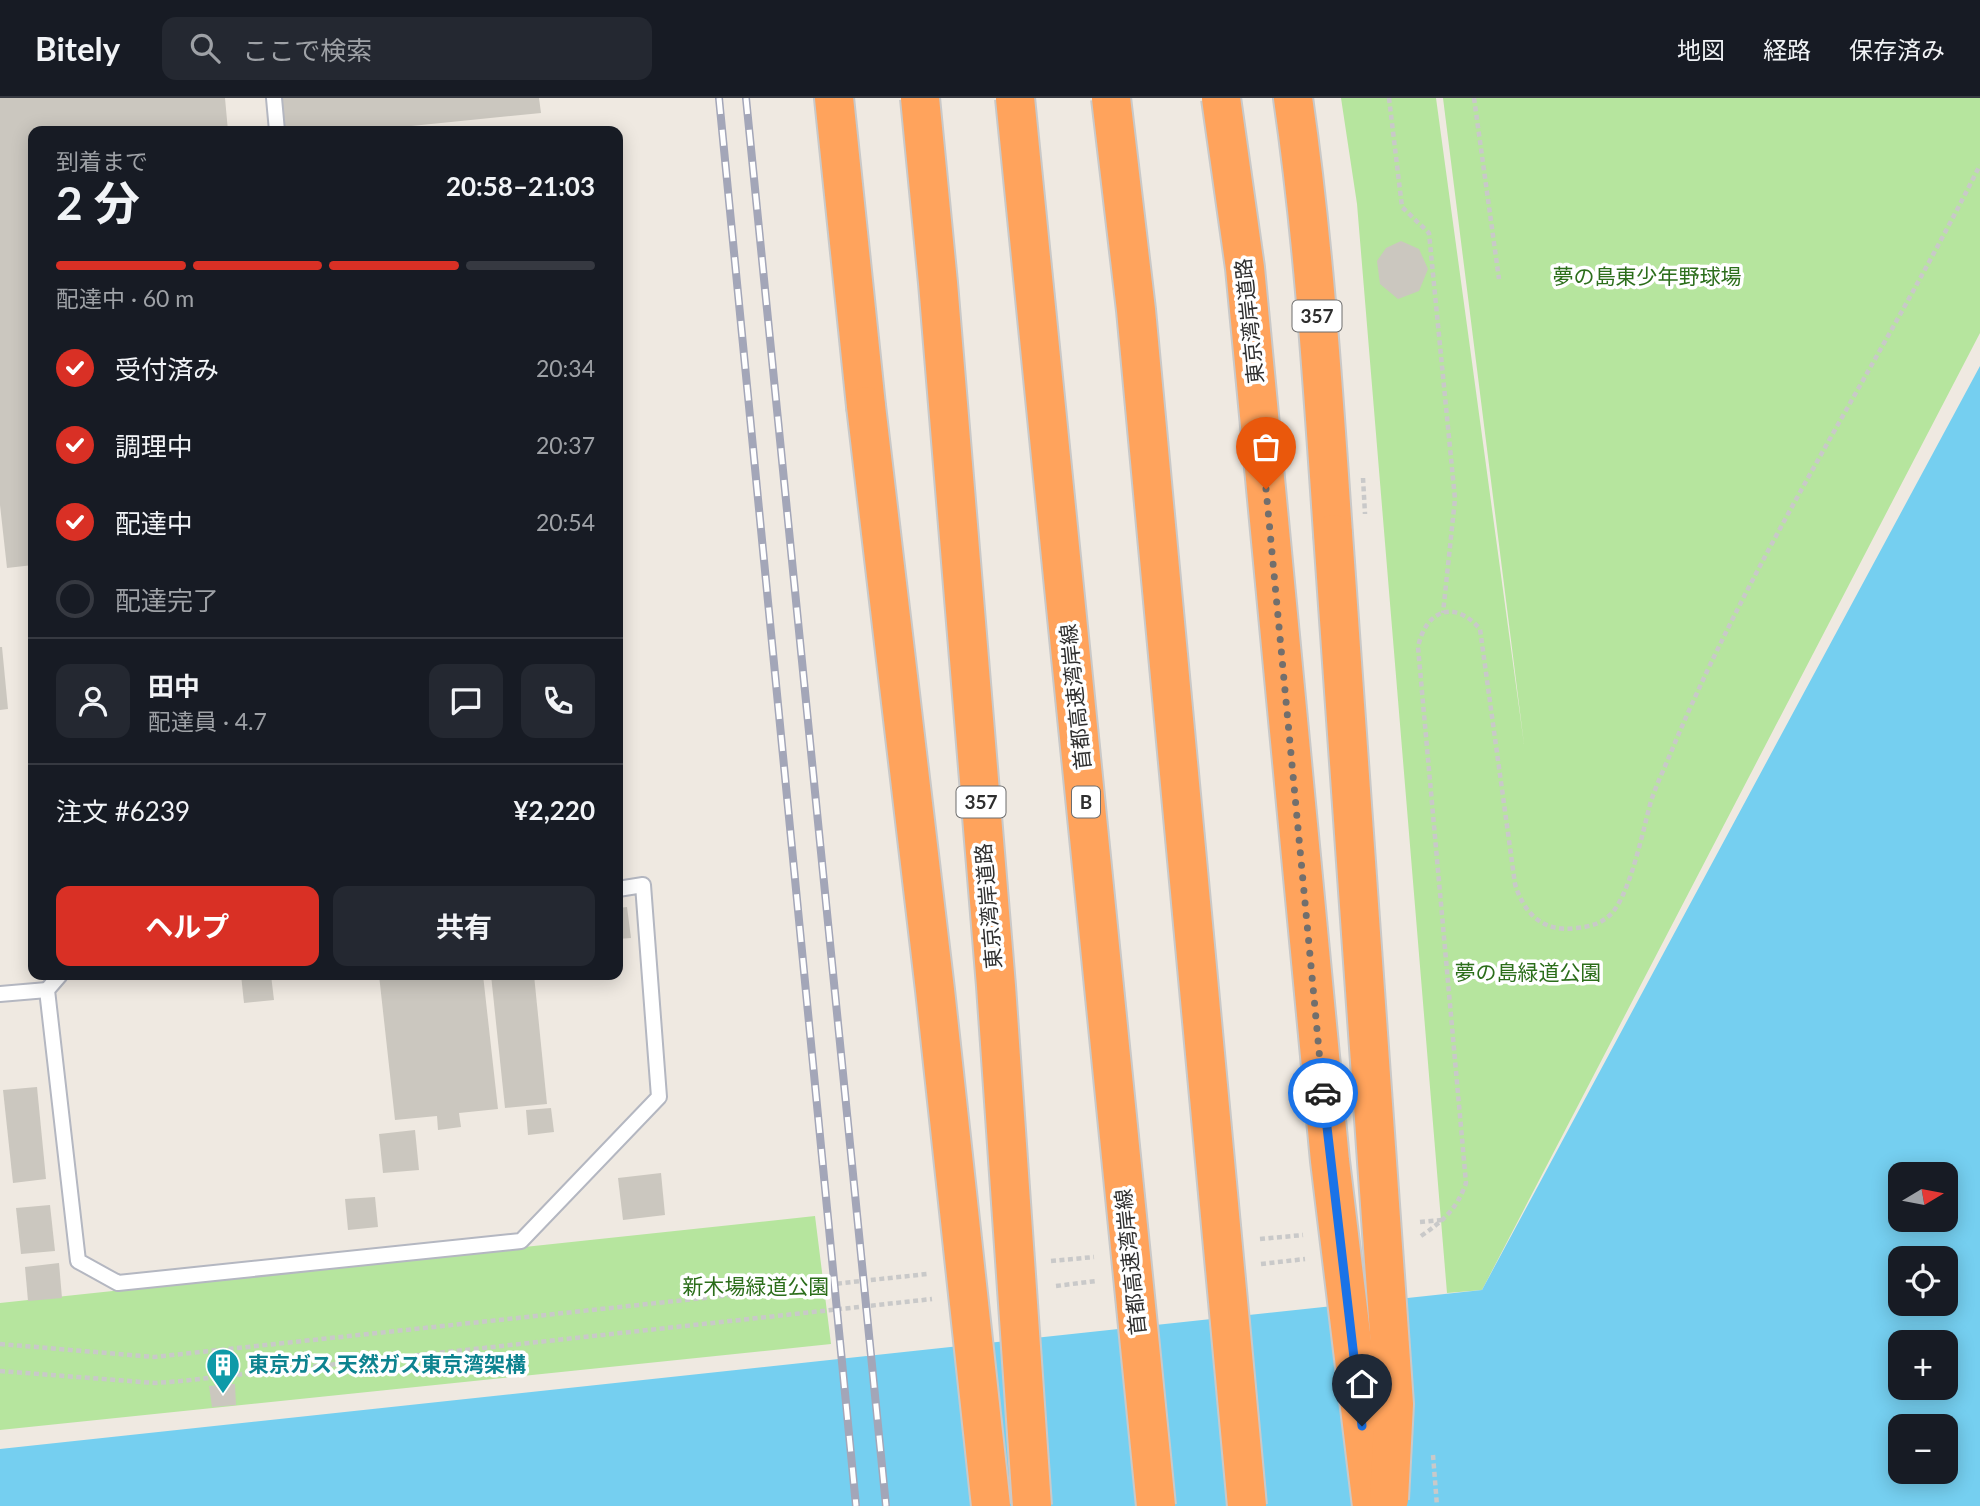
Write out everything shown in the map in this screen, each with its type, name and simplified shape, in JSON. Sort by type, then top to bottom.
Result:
[{"type":"highway","points":[[834,98],[866,406],[935,990],[991,1506]]},
{"type":"highway","name":"東京湾岸道路","points":[[920,98],[940,297],[995,972],[1031,1506]]},
{"type":"highway","name":"首都高速湾岸線","points":[[1015,98],[1156,1506]]},
{"type":"highway","points":[[1111,98],[1137,324],[1247,1506]]},
{"type":"highway","name":"東京湾岸道路","points":[[1222,98],[1245,268],[1329,1147],[1372,1506]]},
{"type":"highway","name":"357","points":[[1293,98],[1303,169],[1320,348],[1394,1404],[1389,1506]]},
{"type":"lane","points":[[274,98],[277,126]]},
{"type":"lane","points":[[47,989],[78,1261],[118,1283],[521,1241],[659,1097],[643,886],[623,888]]},
{"type":"lane","points":[[0,994],[47,989],[55,980]]},
{"type":"path","points":[[1390,98],[1402,207],[1429,233],[1455,499],[1443,613]]},
{"type":"path","points":[[1474,98],[1499,279]]},
{"type":"path","points":[[1413,1241],[1451,1212],[1461,1198],[1466,1183],[1418,647],[1429,620],[1443,613],[1460,613],[1480,629],[1514,872],[1519,896],[1525,908],[1544,925],[1568,929],[1589,927],[1604,921],[1620,902],[1652,798],[1697,691],[1874,359],[1944,237],[1980,165]]},
{"type":"path","points":[[1416,1223],[1443,1220]]},
{"type":"path","points":[[1250,1240],[1305,1234]]},
{"type":"path","points":[[1043,1262],[1098,1256]]},
{"type":"path","points":[[1251,1265],[1306,1259]]},
{"type":"path","points":[[0,1345],[154,1357],[933,1274]]},
{"type":"path","points":[[1044,1287],[1099,1281]]},
{"type":"path","points":[[0,1371],[155,1383],[181,1381],[933,1299]]},
{"type":"green space","points":[[1341,98],[1436,98],[1524,744],[1443,98],[1980,98],[1980,333],[1482,1290],[1447,1293],[1357,204]]},
{"type":"green space","name":"新木場緑道公園","points":[[815,1216],[831,1344],[0,1430],[0,1303]]},
{"type":"water","points":[[1980,366],[1980,1506],[0,1506],[0,1449],[1482,1290]]},
{"type":"building","points":[[0,98],[225,98],[228,126],[28,126],[28,566],[7,568],[0,505]]},
{"type":"building","points":[[280,98],[539,98],[541,113],[412,126],[283,126]]},
{"type":"building","points":[[1401,241],[1419,249],[1428,269],[1419,291],[1398,299],[1380,284],[1377,261],[1386,248]]},
{"type":"building","points":[[0,647],[8,709],[0,710]]},
{"type":"building","points":[[623,907],[627,907],[631,938],[623,939]]},
{"type":"building","points":[[242,980],[272,980],[274,1000],[244,1003]]},
{"type":"building","points":[[380,980],[484,980],[498,1109],[459,1113],[461,1127],[438,1130],[437,1116],[395,1120]]},
{"type":"building","points":[[492,980],[535,980],[547,1104],[505,1108]]},
{"type":"building","points":[[37,1087],[46,1179],[13,1183],[3,1090]]},
{"type":"building","points":[[551,1108],[554,1132],[528,1135],[526,1110]]},
{"type":"building","points":[[415,1130],[419,1170],[383,1173],[379,1134]]},
{"type":"building","points":[[661,1173],[665,1215],[623,1220],[618,1178]]},
{"type":"building","points":[[375,1197],[378,1227],[348,1230],[345,1199]]},
{"type":"building","points":[[50,1205],[55,1251],[21,1254],[16,1208]]},
{"type":"building","points":[[59,1263],[62,1298],[28,1301],[25,1267]]},
{"type":"building","name":"東京ガス 天然ガス東京湾架構","points":[[228,1379],[229,1384],[235,1384],[236,1405],[212,1407],[209,1386],[219,1385],[219,1380]]},
{"type":"railway","points":[[719,98],[856,1506]]},
{"type":"railway","points":[[746,98],[886,1506]]},
{"type":"way so far","points":[[1266,489],[1323,1093]]},
{"type":"place","name":"東京ガス 天然ガス東京湾架構","points":[[223,1395]]},
{"type":"route","points":[[1323,1093],[1362,1426]]},
{"type":"park label","name":"夢の島東少年野球場","points":[[1647,277]]},
{"type":"park label","name":"夢の島緑道公園","points":[[1528,973]]}]
